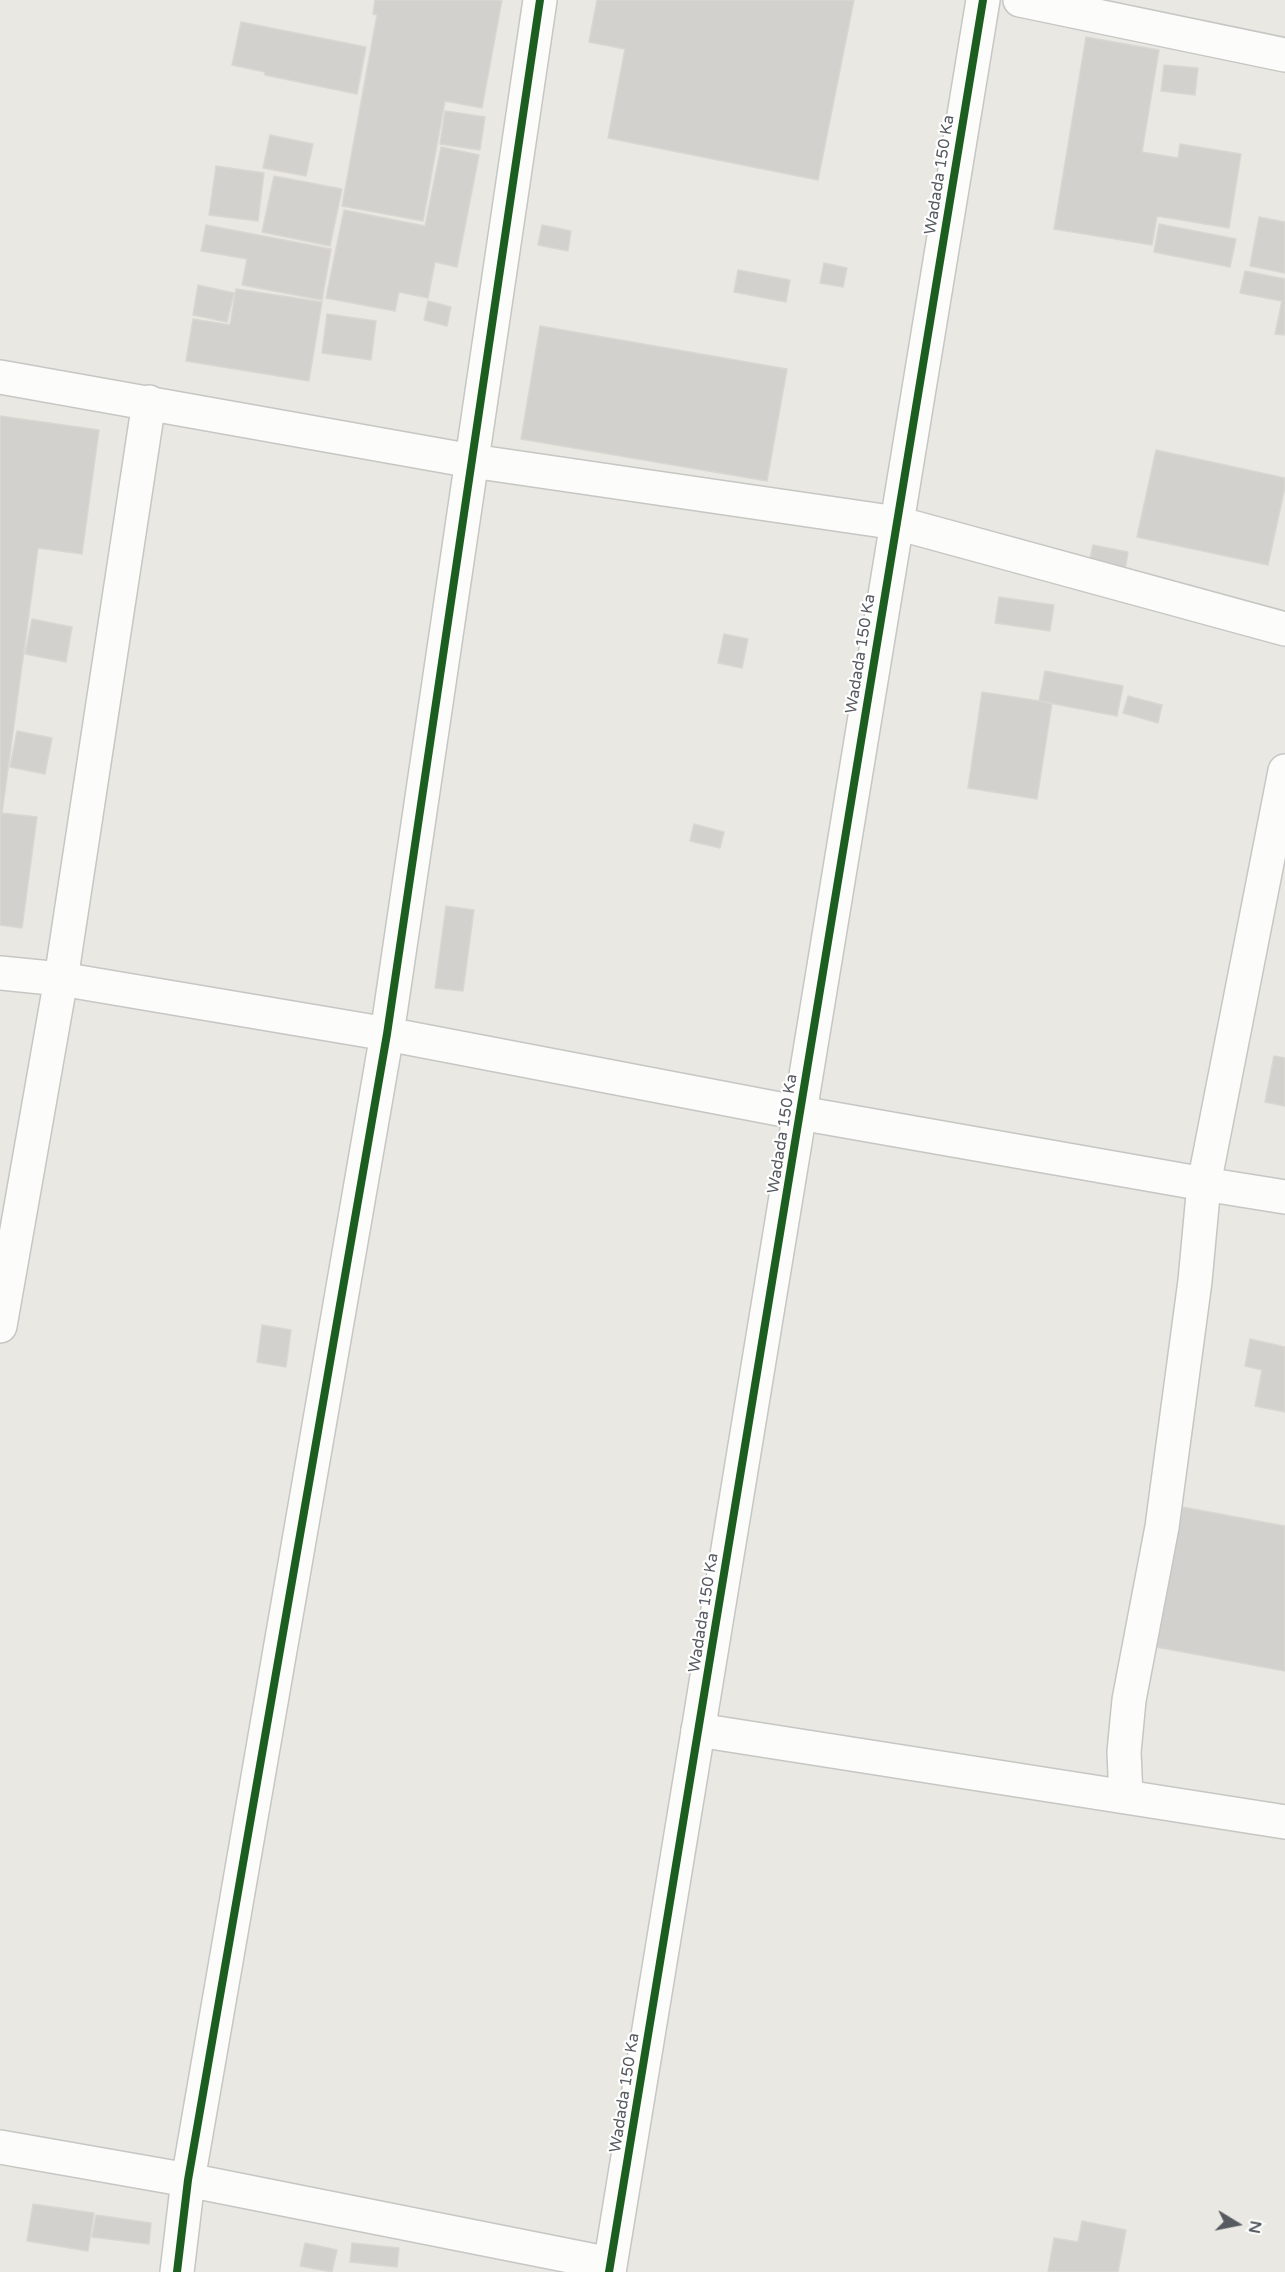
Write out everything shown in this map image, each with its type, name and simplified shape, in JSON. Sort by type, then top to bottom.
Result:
[{"type":"street","points":[[177,2272],[188,2181],[387,1034],[540,0]]},
{"type":"street","name":"Wadada 150 Ka","points":[[609,2268],[983,0]]},
{"type":"street","points":[[1020,0],[1285,55]]},
{"type":"street","points":[[0,377],[472,461],[897,523],[1285,629]]},
{"type":"street","points":[[0,1326],[61,980],[149,402]]},
{"type":"street","points":[[1126,1797],[1124,1752],[1129,1700],[1166,1504],[1195,1281],[1204,1184],[1285,771]]},
{"type":"street","points":[[0,973],[61,980],[387,1034],[800,1113],[1285,1197]]},
{"type":"street","points":[[698,1730],[1285,1822]]},
{"type":"street","points":[[0,2147],[188,2181],[609,2268]]},
{"type":"building","points":[[375,0],[502,0],[482,108],[445,101],[423,221],[342,206],[377,15],[373,14]]},
{"type":"building","points":[[597,0],[854,0],[818,180],[608,138],[625,49],[589,42]]},
{"type":"building","points":[[241,22],[366,47],[357,94],[265,75],[265,72],[232,65]]},
{"type":"building","points":[[1086,37],[1159,50],[1142,152],[1178,158],[1180,144],[1241,154],[1229,228],[1157,216],[1152,245],[1054,229]]},
{"type":"building","points":[[1164,65],[1198,68],[1195,95],[1161,91]]},
{"type":"building","points":[[445,111],[485,117],[480,150],[440,144]]},
{"type":"building","points":[[270,135],[313,144],[306,176],[263,168]]},
{"type":"building","points":[[441,147],[479,155],[457,267],[435,262],[428,298],[399,292],[395,311],[326,298],[344,210],[425,226]]},
{"type":"building","points":[[216,166],[264,173],[258,221],[209,215]]},
{"type":"building","points":[[274,176],[342,189],[330,246],[262,232]]},
{"type":"building","points":[[1259,217],[1285,222],[1285,273],[1250,266]]},
{"type":"building","points":[[1159,224],[1236,239],[1230,267],[1154,252]]},
{"type":"building","points":[[206,225],[331,249],[322,300],[242,285],[247,259],[201,251]]},
{"type":"building","points":[[542,225],[571,231],[568,251],[538,245]]},
{"type":"building","points":[[824,263],[847,268],[843,287],[820,283]]},
{"type":"building","points":[[738,270],[790,280],[786,302],[734,292]]},
{"type":"building","points":[[1245,271],[1285,279],[1285,335],[1275,334],[1282,301],[1240,293]]},
{"type":"building","points":[[198,285],[234,293],[227,322],[193,315]]},
{"type":"building","points":[[236,289],[322,302],[309,381],[186,361],[193,319],[230,325]]},
{"type":"building","points":[[428,301],[451,307],[447,326],[424,320]]},
{"type":"building","points":[[327,314],[376,321],[371,360],[322,353]]},
{"type":"building","points":[[540,326],[787,369],[767,481],[521,439]]},
{"type":"building","points":[[0,416],[99,430],[82,554],[38,548],[2,813],[37,817],[22,928],[0,925]]},
{"type":"building","points":[[1156,450],[1285,478],[1268,565],[1137,537]]},
{"type":"building","points":[[1093,545],[1128,552],[1125,571],[1089,563]]},
{"type":"building","points":[[999,597],[1054,605],[1050,631],[995,623]]},
{"type":"building","points":[[32,619],[72,627],[66,662],[25,654]]},
{"type":"building","points":[[724,634],[748,639],[742,668],[718,663]]},
{"type":"building","points":[[1045,671],[1123,686],[1117,716],[1039,701]]},
{"type":"building","points":[[982,692],[1052,703],[1037,799],[968,788]]},
{"type":"building","points":[[1128,696],[1162,705],[1158,723],[1123,713]]},
{"type":"building","points":[[17,731],[52,738],[45,774],[10,767]]},
{"type":"building","points":[[694,824],[724,832],[720,848],[690,841]]},
{"type":"building","points":[[446,906],[474,910],[463,991],[435,988]]},
{"type":"building","points":[[1274,1056],[1285,1058],[1285,1106],[1265,1102]]},
{"type":"building","points":[[262,1325],[291,1330],[286,1367],[257,1362]]},
{"type":"building","points":[[1250,1339],[1285,1347],[1285,1412],[1255,1406],[1262,1370],[1245,1366]]},
{"type":"building","points":[[1182,1507],[1285,1526],[1285,1671],[1156,1647]]},
{"type":"building","points":[[33,2204],[94,2213],[88,2251],[27,2241]]},
{"type":"building","points":[[96,2215],[151,2223],[149,2244],[92,2237]]},
{"type":"building","points":[[1082,2221],[1126,2230],[1118,2272],[1048,2272],[1054,2238],[1078,2242]]},
{"type":"building","points":[[305,2243],[337,2250],[332,2272],[300,2266]]},
{"type":"building","points":[[352,2243],[399,2248],[397,2267],[350,2262]]},
{"type":"cycle path","points":[[177,2272],[188,2180],[387,1034],[540,0]]},
{"type":"cycle path","points":[[609,2272],[983,0]]}]
